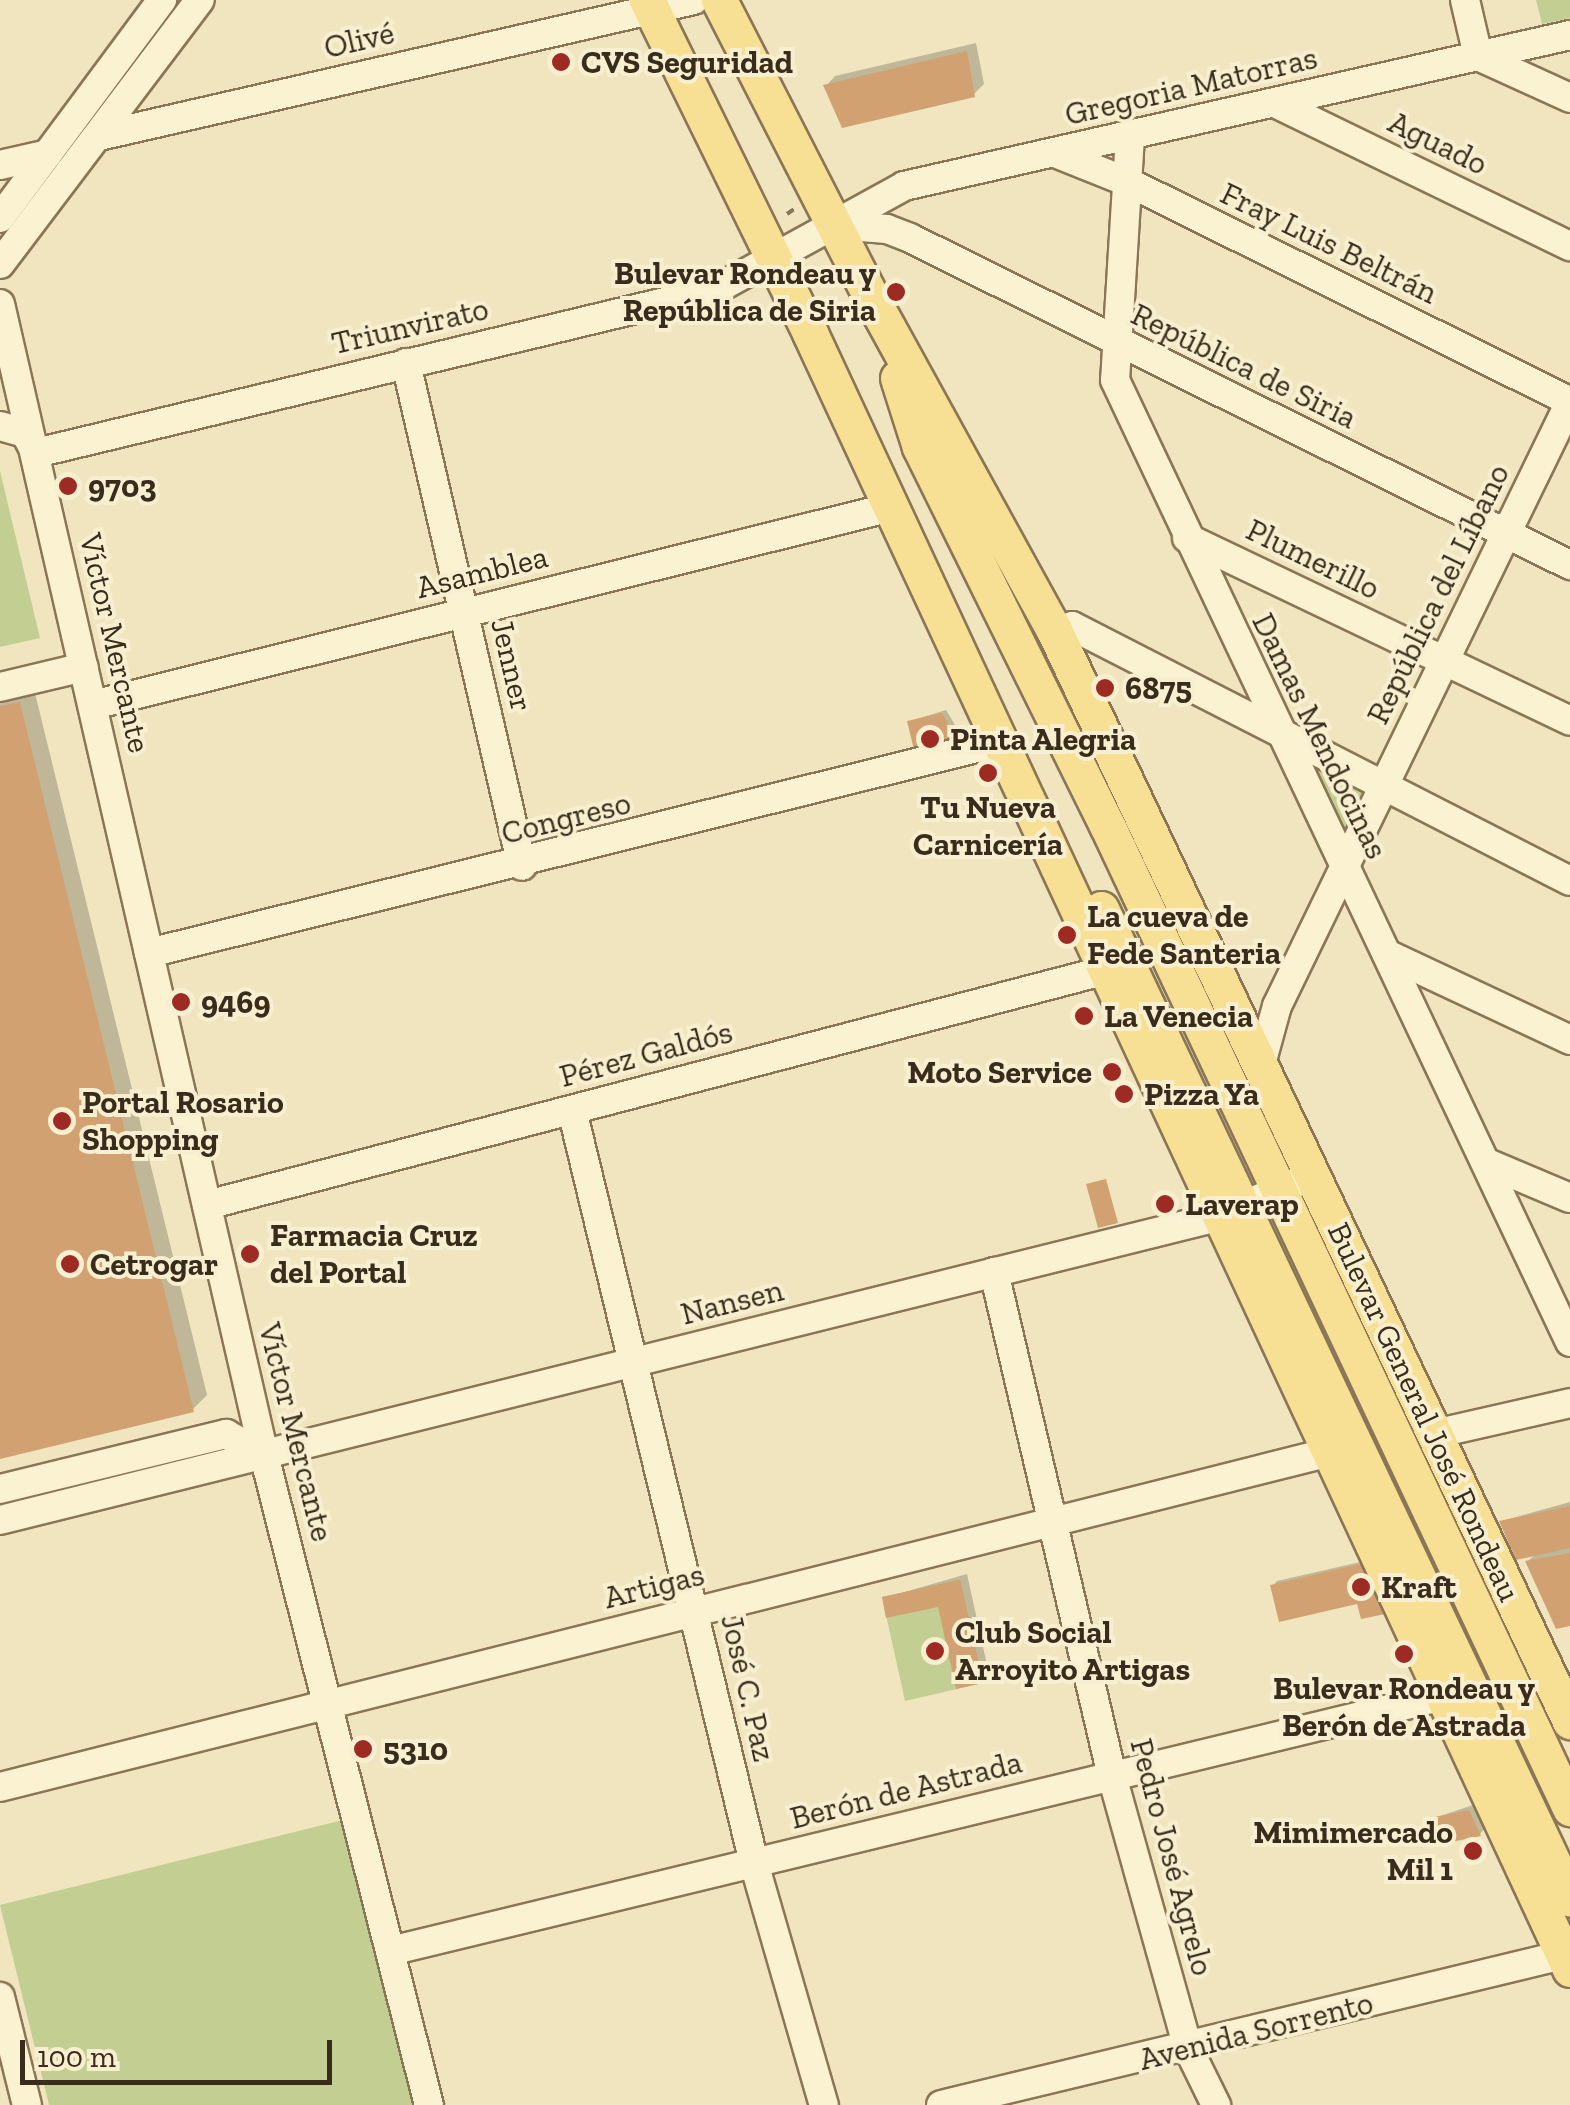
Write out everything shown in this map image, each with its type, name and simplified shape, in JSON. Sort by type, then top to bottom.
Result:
[{"type":"main road","name":"Bulevar General José Rondeau","points":[[719,0],[873,301],[1055,632],[1272,1091],[1296,1182],[1570,1808]]},
{"type":"main road","points":[[650,5],[810,333],[1124,1017],[1230,1211],[1384,1512],[1570,1898]]},
{"type":"main road","name":"Bulevar General José Rondeau","points":[[873,301],[920,447],[1107,825],[1434,1434],[1570,1720]]},
{"type":"main road","points":[[810,333],[895,474],[1100,908],[1230,1211],[1326,1453],[1439,1697],[1568,1959]]},
{"type":"main road","points":[[1100,728],[1107,825]]},
{"type":"main road","points":[[1100,908],[1124,1017]]},
{"type":"main road","points":[[1384,1512],[1402,1618]]},
{"type":"street","points":[[0,218],[162,0]]},
{"type":"street","points":[[0,264],[200,0]]},
{"type":"street","name":"Olivé","points":[[99,136],[650,5],[694,0]]},
{"type":"street","points":[[1465,0],[1478,56],[1570,98]]},
{"type":"street","name":"Gregoria Matorras","points":[[836,225],[882,196],[1570,35]]},
{"type":"street","name":"Aguado","points":[[1275,102],[1570,246]]},
{"type":"street","name":"Damas Mendocinas","points":[[1130,136],[1115,380],[1278,735],[1390,956],[1570,1342]]},
{"type":"street","name":"Fray Luis Beltrán","points":[[1056,153],[1128,182],[1570,401]]},
{"type":"street","points":[[0,165],[48,154]]},
{"type":"street","points":[[882,196],[887,228]]},
{"type":"street","name":"República de Siria","points":[[836,225],[887,228],[1570,566]]},
{"type":"street","name":"Triunvirato","points":[[36,452],[714,290],[836,225]]},
{"type":"street","name":"Víctor Mercante","points":[[0,304],[264,1455],[429,2105]]},
{"type":"street","name":"Jenner","points":[[406,363],[522,866]]},
{"type":"street","name":"República del Líbano","points":[[1272,1091],[1261,1064],[1278,1006],[1570,401]]},
{"type":"street","points":[[0,426],[25,433],[36,452]]},
{"type":"street","name":"Asamblea","points":[[93,705],[888,508]]},
{"type":"street","name":"Plumerillo","points":[[1188,538],[1570,721]]},
{"type":"street","points":[[1055,632],[1072,626],[1383,789],[1570,881]]},
{"type":"street","points":[[0,687],[84,667]]},
{"type":"street","name":"Congreso","points":[[149,952],[522,866],[998,743]]},
{"type":"street","points":[[1390,956],[1570,1040]]},
{"type":"street","name":"Pérez Galdós","points":[[207,1205],[1103,972]]},
{"type":"street","name":"José C. Paz","points":[[572,1110],[754,1863],[824,2105]]},
{"type":"street","points":[[1487,1163],[1570,1198]]},
{"type":"street","name":"Nansen","points":[[0,1520],[1230,1211],[1296,1182]]},
{"type":"street","name":"Pedro José Agrelo","points":[[994,1272],[1112,1776],[1188,2048],[1216,2105]]},
{"type":"street","points":[[1434,1434],[1570,1403]]},
{"type":"street","points":[[0,1489],[226,1434],[264,1455]]},
{"type":"street","name":"Artigas","points":[[0,1786],[1326,1453]]},
{"type":"street","name":"Berón de Astrada","points":[[390,1951],[1439,1697]]},
{"type":"street","name":"Avenida Sorrento","points":[[941,2105],[1568,1959]]},
{"type":"street","points":[[0,1996],[26,2105]]},
{"type":"green space","points":[[1536,0],[1570,0],[1570,18],[1542,24]]},
{"type":"green space","points":[[0,471],[40,638],[0,647]]},
{"type":"green space","points":[[1311,762],[1371,793],[1345,851]]},
{"type":"green space","name":"Club Social Arroyito Artigas","points":[[960,1580],[983,1683],[905,1701],[882,1597]]},
{"type":"green space","points":[[343,1820],[413,2105],[49,2105],[0,1905]]},
{"type":"building","points":[[967,51],[975,97],[842,128],[823,85]]},
{"type":"building","name":"Portal Rosario Shopping","points":[[20,702],[194,1412],[0,1459],[0,706]]},
{"type":"building","name":"Pinta Alegria","points":[[942,713],[952,731],[946,747],[915,754],[907,721]]},
{"type":"building","points":[[1106,1179],[1118,1223],[1098,1228],[1086,1184]]},
{"type":"building","points":[[1570,1506],[1570,1548],[1516,1560],[1499,1521]]},
{"type":"building","points":[[1570,1553],[1570,1626],[1556,1629],[1525,1561]]},
{"type":"building","points":[[1365,1563],[1390,1613],[1361,1619],[1357,1604],[1279,1622],[1270,1585]]},
{"type":"building","points":[[960,1580],[983,1683],[956,1689],[938,1607],[886,1618],[882,1597]]},
{"type":"building","points":[[1469,1810],[1481,1836],[1431,1846],[1425,1819]]},
{"type":"place","name":"CVS Seguridad","points":[[561,62]]},
{"type":"place","name":"Bulevar Rondeau y República de Siria","points":[[896,292]]},
{"type":"place","name":"9703","points":[[68,486]]},
{"type":"place","name":"6875","points":[[1105,688]]},
{"type":"place","name":"Pinta Alegria","points":[[930,739]]},
{"type":"place","name":"Tu Nueva Carnicería","points":[[988,773]]},
{"type":"place","name":"La cueva de Fede Santeria","points":[[1067,935]]},
{"type":"place","name":"9469","points":[[181,1002]]},
{"type":"place","name":"La Venecia","points":[[1084,1016]]},
{"type":"place","name":"Moto Service","points":[[1112,1072]]},
{"type":"place","name":"Pizza Ya","points":[[1124,1094]]},
{"type":"place","name":"Portal Rosario Shopping","points":[[62,1121]]},
{"type":"place","name":"Laverap","points":[[1165,1204]]},
{"type":"place","name":"Farmacia Cruz del Portal","points":[[250,1254]]},
{"type":"place","name":"Cetrogar","points":[[70,1264]]},
{"type":"place","name":"Kraft","points":[[1361,1587]]},
{"type":"place","name":"Club Social Arroyito Artigas","points":[[935,1651]]},
{"type":"place","name":"Bulevar Rondeau y Berón de Astrada","points":[[1404,1654]]},
{"type":"place","name":"5310","points":[[363,1749]]},
{"type":"place","name":"Mimimercado Mil 1","points":[[1473,1851]]}]
